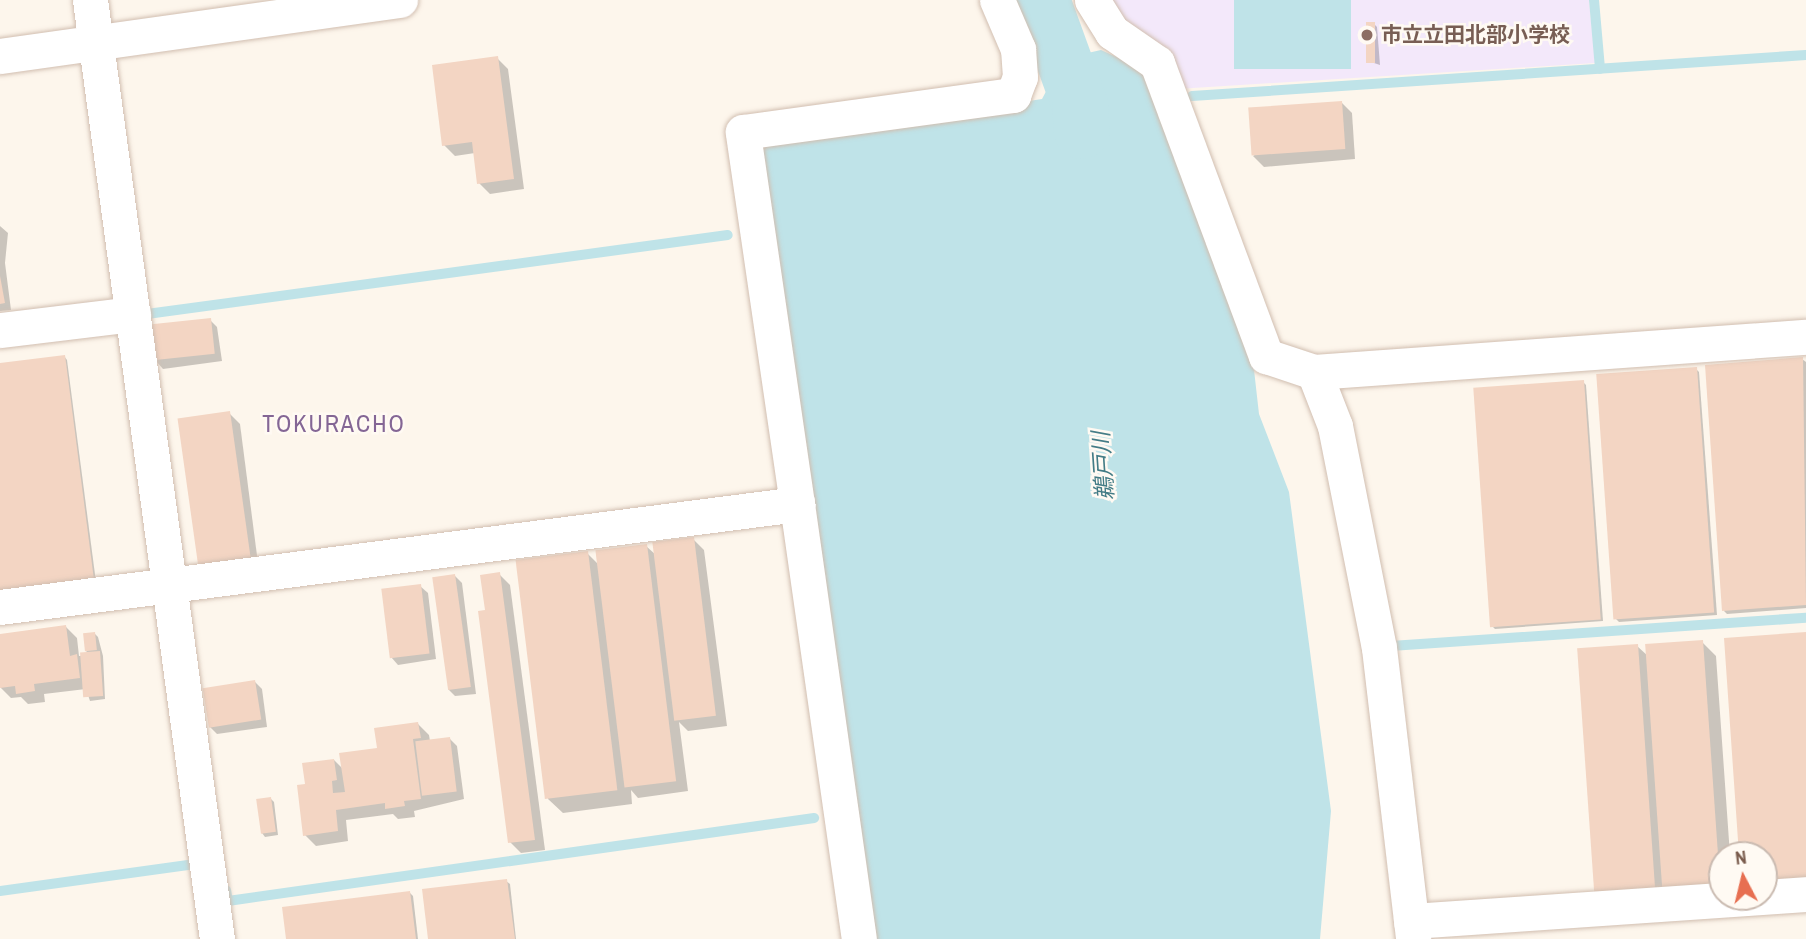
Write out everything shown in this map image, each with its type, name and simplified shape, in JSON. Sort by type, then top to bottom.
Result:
[{"type":"street","points":[[90,0],[217,939]]},
{"type":"street","points":[[0,55],[400,0]]},
{"type":"street","points":[[859,939],[743,132],[1013,95],[1020,77],[1018,49],[998,0]]},
{"type":"street","points":[[1092,0],[1112,32],[1157,62],[1266,356],[1314,372],[1806,337]]},
{"type":"street","points":[[0,330],[133,314]]},
{"type":"street","points":[[1314,372],[1335,426],[1379,648],[1412,930],[1806,894]]},
{"type":"street","points":[[0,607],[797,504]]},
{"type":"shaded area","name":"市立立田北部小学校","points":[[1107,0],[1589,0],[1595,63],[1177,89]]},
{"type":"water","points":[[1234,0],[1351,0],[1351,69],[1234,69]]},
{"type":"water","points":[[1101,50],[1145,70],[1253,361],[1259,414],[1289,492],[1331,811],[1320,939],[875,939],[758,148],[766,141],[1042,99],[1050,84],[1043,63]]},
{"type":"building","points":[[1366,22],[1375,22],[1375,63],[1366,63]]},
{"type":"building","points":[[498,56],[514,179],[477,184],[472,142],[442,146],[432,65]]},
{"type":"building","points":[[1342,101],[1345,149],[1252,155],[1248,108]]},
{"type":"building","points":[[0,276],[5,303],[0,304]]},
{"type":"building","points":[[211,318],[215,354],[153,360],[149,324]]},
{"type":"building","points":[[65,355],[94,580],[0,592],[0,363]]},
{"type":"building","points":[[1803,357],[1806,605],[1722,611],[1705,365]]},
{"type":"building","points":[[1697,367],[1714,612],[1613,619],[1596,374]]},
{"type":"building","points":[[1584,380],[1601,619],[1490,627],[1473,388]]},
{"type":"building","points":[[230,411],[251,561],[199,568],[178,418]]},
{"type":"building","points":[[694,537],[716,716],[674,721],[652,542]]},
{"type":"building","points":[[647,544],[676,781],[625,788],[595,550]]},
{"type":"building","points":[[588,551],[617,790],[545,799],[516,560]]},
{"type":"building","points":[[500,572],[535,840],[508,843],[478,611],[485,610],[480,575]]},
{"type":"building","points":[[455,574],[471,687],[448,690],[432,577]]},
{"type":"building","points":[[421,584],[430,653],[390,658],[381,589]]},
{"type":"building","points":[[66,625],[70,656],[77,654],[80,678],[34,684],[35,691],[16,694],[15,686],[0,688],[0,634]]},
{"type":"building","points":[[95,632],[97,650],[85,651],[83,633]]},
{"type":"building","points":[[1806,632],[1806,878],[1778,880],[1778,841],[1738,841],[1724,638]]},
{"type":"building","points":[[1703,640],[1717,841],[1708,841],[1708,885],[1662,888],[1645,644]]},
{"type":"building","points":[[1638,644],[1655,888],[1594,893],[1577,648]]},
{"type":"building","points":[[100,651],[103,696],[83,697],[80,652]]},
{"type":"building","points":[[255,680],[261,720],[209,728],[203,688]]},
{"type":"building","points":[[418,722],[421,738],[413,739],[421,799],[404,801],[405,806],[385,809],[385,803],[336,810],[338,831],[303,836],[297,785],[305,784],[302,763],[334,759],[337,780],[332,781],[333,793],[345,792],[339,753],[377,748],[374,728]]},
{"type":"building","points":[[450,737],[457,792],[422,796],[415,741]]},
{"type":"building","points":[[271,797],[276,832],[261,834],[256,799]]},
{"type":"building","points":[[507,879],[515,939],[428,939],[422,889]]},
{"type":"building","points":[[410,891],[416,939],[286,939],[282,907]]},
{"type":"waterway","name":"鵜戸川","points":[[1042,0],[1080,105],[1082,131]]},
{"type":"waterway","points":[[1594,0],[1600,69]]},
{"type":"waterway","points":[[1192,96],[1806,55]]},
{"type":"waterway","points":[[147,314],[728,235]]},
{"type":"waterway","points":[[1391,646],[1806,618]]},
{"type":"waterway","points":[[226,890],[228,901],[814,818]]},
{"type":"waterway","points":[[0,891],[195,864]]},
{"type":"place","name":"市立立田北部小学校","points":[[1367,35]]},
{"type":"district","name":"TOKURACHO","points":[[334,424]]}]
